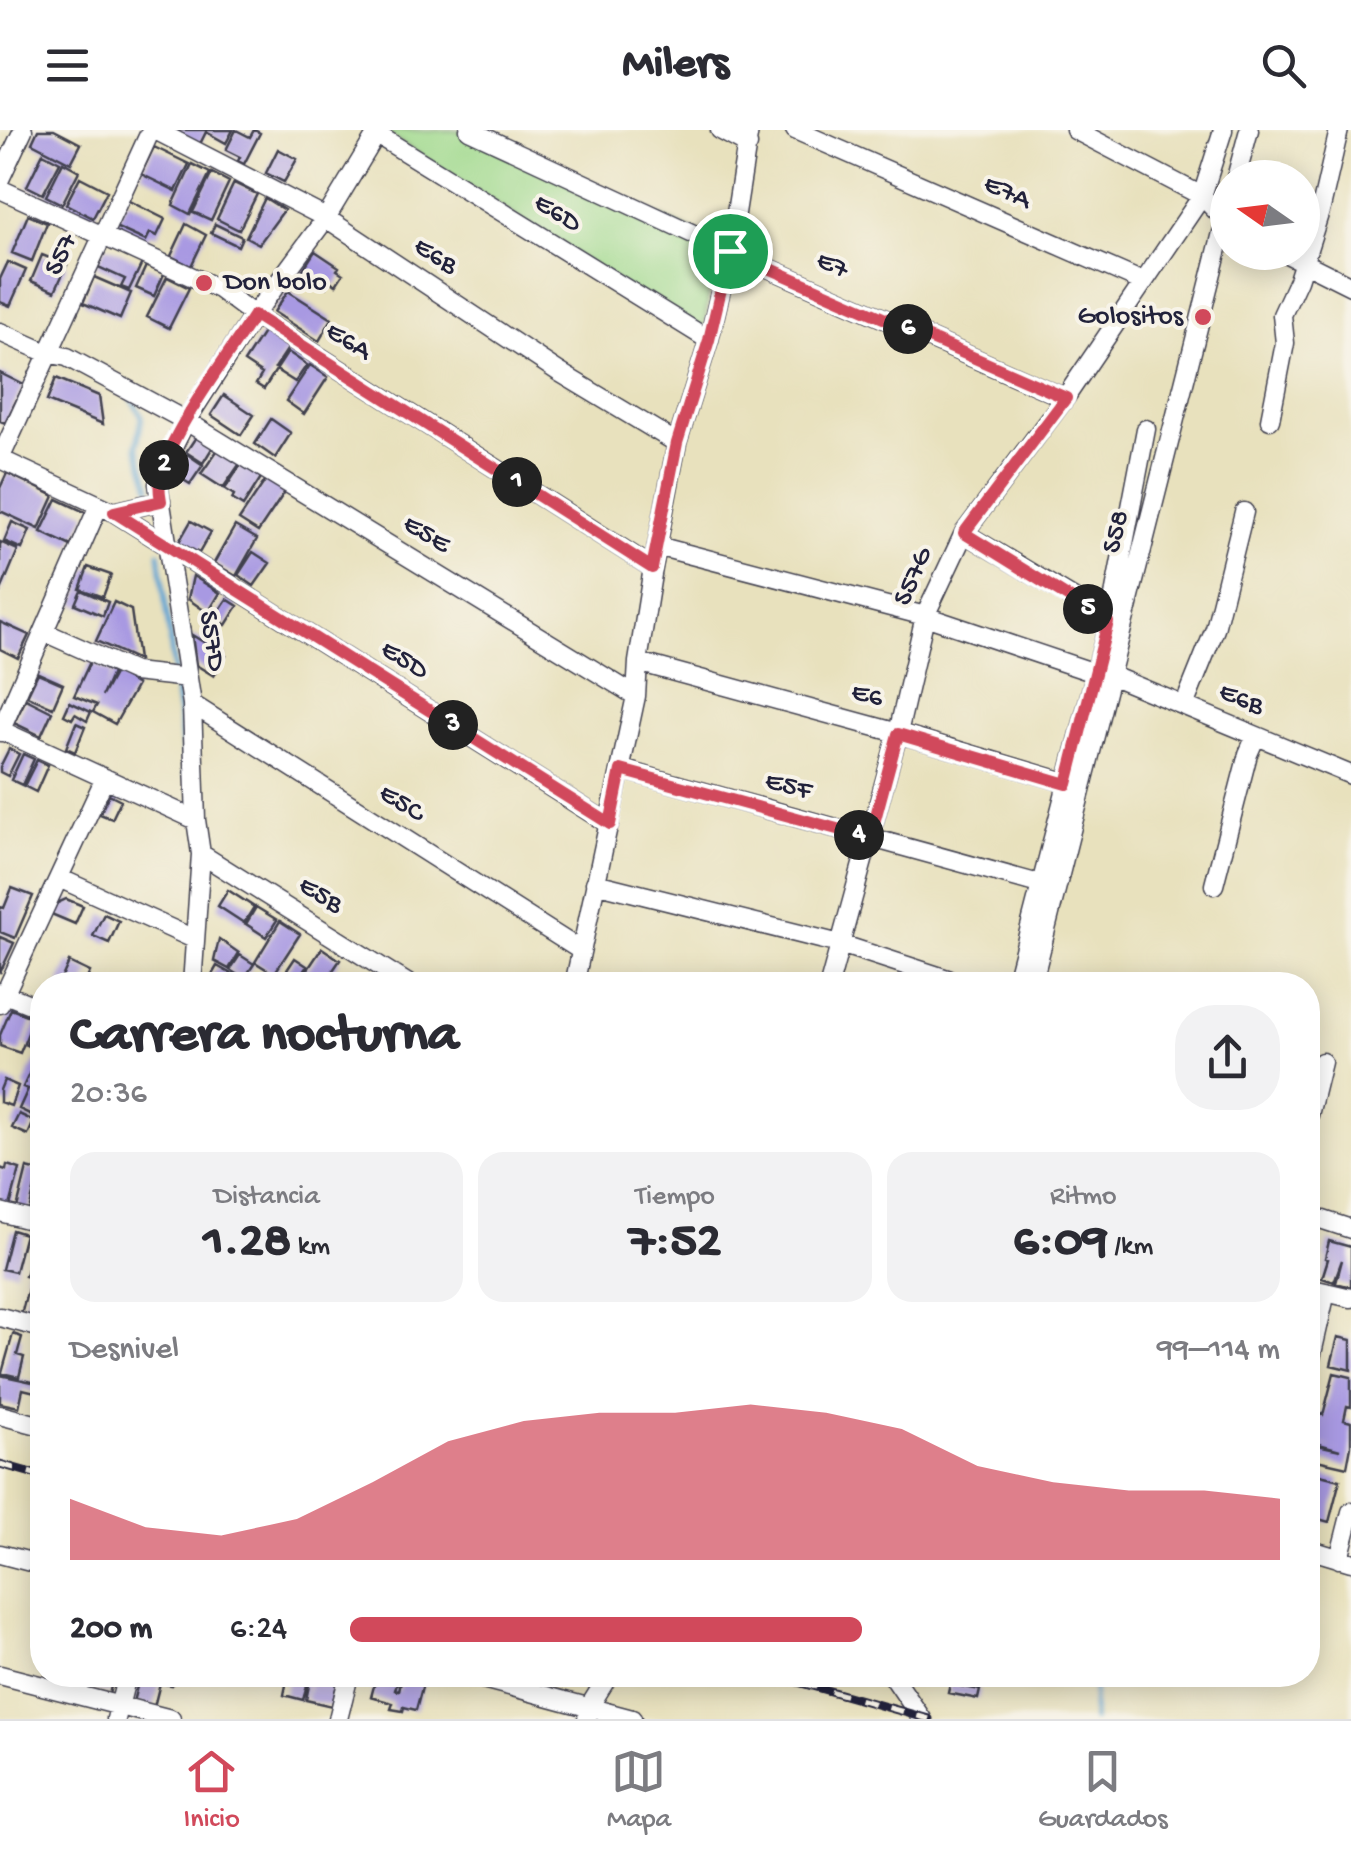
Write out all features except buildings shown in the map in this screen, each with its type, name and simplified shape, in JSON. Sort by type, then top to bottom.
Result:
[{"type":"street","points":[[0,179],[23,130]]},
{"type":"street","name":"E6B","points":[[153,130],[326,218],[559,372],[677,443]]},
{"type":"street","name":"S57","points":[[0,459],[153,130]]},
{"type":"street","name":"E7","points":[[469,130],[730,251],[1066,398]]},
{"type":"street","points":[[576,972],[636,696],[652,568],[677,443],[709,340],[730,251],[749,138],[720,130]]},
{"type":"street","name":"E7A","points":[[795,130],[1143,282]]},
{"type":"street","points":[[1074,130],[1210,203]]},
{"type":"street","points":[[1202,196],[1223,130]]},
{"type":"street","points":[[1241,160],[1249,130]]},
{"type":"street","points":[[1320,211],[1339,130]]},
{"type":"street","name":"S57D","points":[[193,972],[201,854],[192,704],[158,484],[186,420],[254,315],[326,218],[378,132]]},
{"type":"street","name":"E6D","points":[[378,132],[709,340]]},
{"type":"street","name":"E6A","points":[[0,189],[219,289],[652,568]]},
{"type":"street","name":"S57G","points":[[832,972],[898,734],[926,616],[964,533],[1066,398],[1202,196]]},
{"type":"street","name":"S58","points":[[1034,972],[1049,887],[1102,674],[1212,270]]},
{"type":"street","points":[[1270,420],[1284,343],[1282,315],[1301,270]]},
{"type":"street","points":[[1317,270],[1351,286]]},
{"type":"street","points":[[0,332],[47,353],[67,357],[186,420]]},
{"type":"street","name":"E5E","points":[[186,420],[636,696]]},
{"type":"street","name":"S58","points":[[1115,624],[1146,429]]},
{"type":"street","points":[[0,459],[107,509],[168,546]]},
{"type":"street","points":[[107,509],[161,501]]},
{"type":"street","points":[[107,509],[44,632],[0,731],[196,820]]},
{"type":"street","points":[[1184,706],[1215,629],[1244,512]]},
{"type":"street","points":[[964,533],[1115,624]]},
{"type":"street","name":"E5D","points":[[168,546],[610,824]]},
{"type":"street","points":[[657,546],[926,616],[1102,674]]},
{"type":"street","points":[[44,632],[134,672],[188,678]]},
{"type":"street","name":"E6","points":[[638,662],[1074,785]]},
{"type":"street","name":"E6B","points":[[1102,674],[1351,775]]},
{"type":"street","name":"E5C","points":[[192,704],[580,950]]},
{"type":"street","points":[[1214,885],[1256,736]]},
{"type":"street","name":"E5F","points":[[621,770],[1049,887]]},
{"type":"street","points":[[30,1005],[2,997],[105,778]]},
{"type":"street","name":"E5B","points":[[201,854],[389,972]]},
{"type":"street","points":[[59,878],[194,939]]},
{"type":"street","points":[[595,883],[840,944],[926,972]]},
{"type":"street","name":"S58","points":[[1020,972],[1049,887]]},
{"type":"street","points":[[1320,1070],[1322,1062]]},
{"type":"street","points":[[0,1212],[30,1220]]},
{"type":"street","points":[[1320,1219],[1351,1230]]},
{"type":"street","points":[[1320,1291],[1351,1298]]},
{"type":"street","points":[[0,1318],[30,1325]]},
{"type":"street","points":[[0,1414],[30,1423]]},
{"type":"street","points":[[1320,1553],[1345,1561],[1351,1512]]},
{"type":"street","points":[[0,1554],[30,1561]]},
{"type":"street","points":[[0,1675],[30,1684]]},
{"type":"street","points":[[38,1687],[118,1712],[171,1719]]},
{"type":"street","points":[[118,1712],[124,1687]]},
{"type":"street","points":[[338,1719],[346,1687]]},
{"type":"street","points":[[506,1687],[588,1713],[632,1719]]},
{"type":"street","points":[[588,1713],[602,1687]]},
{"type":"street","points":[[900,1687],[922,1719]]},
{"type":"green space","points":[[381,130],[466,130],[717,241],[703,337]]},
{"type":"waterway","points":[[132,400],[142,416],[137,446],[150,487]]},
{"type":"waterway","points":[[159,553],[174,672]]},
{"type":"waterway","points":[[175,683],[186,776]]},
{"type":"waterway","points":[[1093,1719],[1094,1687]]},
{"type":"railway","points":[[0,1464],[30,1473]]},
{"type":"railway","points":[[816,1687],[929,1719]]},
{"type":"place","name":"Don bolo","points":[[204,283]]},
{"type":"place","name":"Golositos","points":[[1203,317]]},
{"type":"route","points":[[730,251],[1066,398],[964,533],[1108,622],[1067,784],[898,734],[870,838],[621,770],[610,824],[114,512],[161,501],[161,471],[186,420],[254,315],[652,568],[677,443],[709,340],[730,251]]}]
